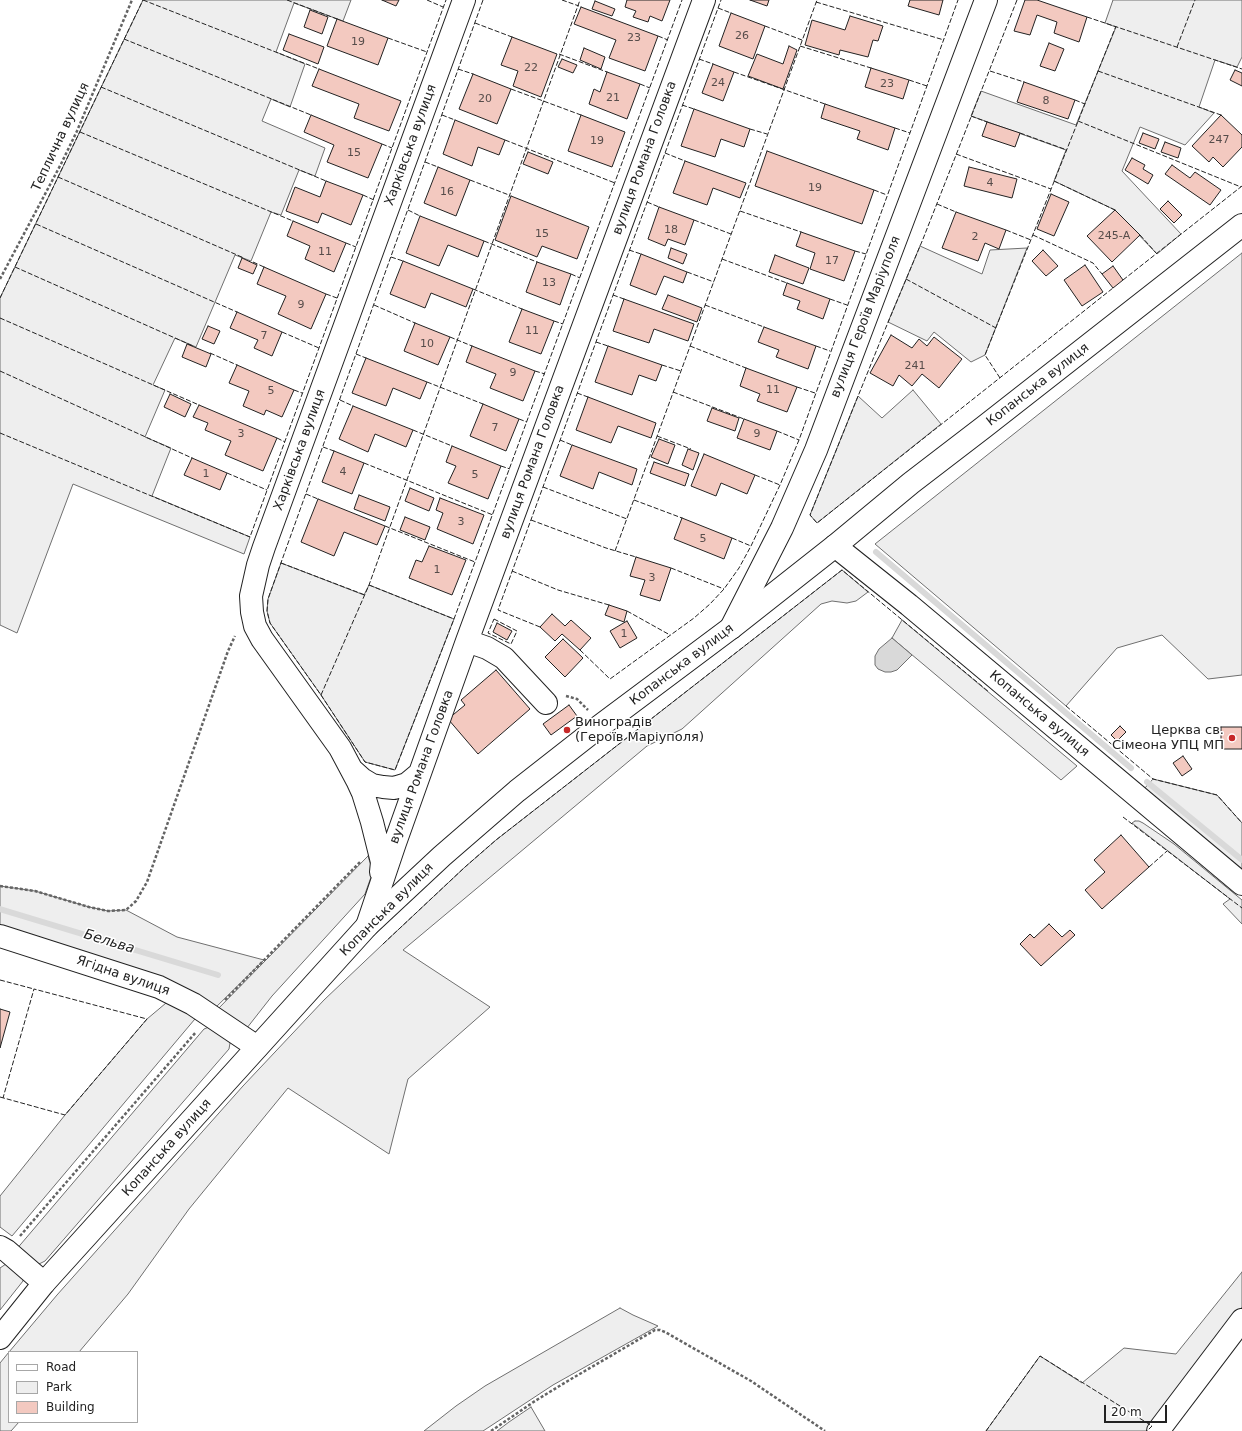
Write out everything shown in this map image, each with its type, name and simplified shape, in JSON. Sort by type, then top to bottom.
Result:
[{"type":"main road","name":"Харківська вулиця","points":[[381,885],[382,862],[363,793],[340,748],[262,639],[255,626],[251,596],[253,583],[264,547],[464,0]]},
{"type":"main road","name":"вулиця Романа Головка","points":[[367,926],[419,774],[467,641],[704,0]]},
{"type":"main road","name":"вулиця Героїв Маріуполя","points":[[731,628],[782,528],[816,450],[986,0]]},
{"type":"main road","name":"Копанська вулиця","points":[[0,1338],[44,1283],[237,1072],[257,1047],[367,926],[414,881],[470,831],[600,726],[731,628],[835,546],[911,483],[1242,225]]},
{"type":"main road","name":"Копанська вулиця","points":[[835,546],[909,605],[1242,884]]},
{"type":"main road","points":[[467,641],[487,648],[504,658],[546,703]]},
{"type":"main road","points":[[351,769],[362,779],[372,785],[383,788],[394,788],[407,784],[419,774]]},
{"type":"main road","name":"Ягідна вулиця","points":[[0,936],[159,987],[193,1004],[257,1047]]},
{"type":"main road","points":[[3,1249],[44,1283]]},
{"type":"main road","points":[[1158,1431],[1242,1320]]},
{"type":"path","name":"Теплична вулиця","points":[[0,279],[77,131],[132,0]]},
{"type":"path","points":[[0,886],[35,891],[108,911],[126,910],[136,901],[147,882],[228,650],[235,636],[252,612]]},
{"type":"path","points":[[546,703],[557,697],[565,696],[577,699],[587,708],[600,726]]},
{"type":"path","points":[[3,1249],[210,1016],[378,844]]},
{"type":"path","points":[[491,1431],[566,1382],[655,1330],[660,1330],[751,1381],[825,1431]]},
{"type":"green space","points":[[143,0],[351,0],[343,21],[294,3],[276,52],[305,64],[290,107],[271,99],[262,121],[325,148],[315,176],[299,170],[281,215],[271,212],[251,261],[235,255],[196,347],[175,338],[153,385],[165,390],[145,437],[171,448],[152,496],[250,537],[244,554],[73,484],[17,633],[0,625],[0,298]]},
{"type":"green space","points":[[1113,0],[1242,0],[1242,57],[1237,67],[1215,60],[1199,107],[1214,113],[1185,145],[1140,127],[1122,171],[1181,234],[1157,254],[1115,210],[1054,181],[1066,150],[971,116],[981,91],[1076,125],[1116,27],[1105,23]]},
{"type":"green space","points":[[920,246],[982,274],[990,250],[1027,248],[985,355],[971,362],[934,332],[927,341],[888,322]]},
{"type":"green space","points":[[1242,253],[1242,675],[1208,679],[1162,635],[1117,648],[1066,706],[875,544]]},
{"type":"green space","points":[[913,390],[941,424],[817,523],[810,515],[858,396],[882,418]]},
{"type":"green space","points":[[281,563],[364,595],[369,585],[454,619],[395,770],[365,762],[321,695],[270,623],[267,611],[268,599]]},
{"type":"green space","points":[[842,570],[868,592],[856,601],[847,603],[832,601],[821,604],[682,729],[647,746],[403,950],[490,1007],[408,1079],[389,1154],[288,1088],[189,1209],[128,1294],[80,1351],[10,1351],[57,1295],[243,1086],[324,1000],[465,867],[496,840]]},
{"type":"green space","points":[[902,620],[1077,766],[1061,780],[892,638]]},
{"type":"green space","points":[[1153,779],[1217,795],[1242,823],[1242,871],[1144,789]]},
{"type":"green space","points":[[1135,821],[1143,823],[1174,844],[1242,900],[1242,924],[1223,904],[1230,899],[1132,823]]},
{"type":"green space","points":[[368,856],[372,869],[365,894],[272,996],[243,1033],[214,1013]]},
{"type":"green space","points":[[0,886],[35,891],[108,911],[126,910],[177,937],[264,960],[212,1011],[0,931]]},
{"type":"green space","points":[[172,998],[200,1013],[12,1236],[0,1227],[0,1196],[65,1115],[147,1019]]},
{"type":"green space","points":[[209,1027],[227,1037],[230,1043],[229,1049],[45,1261],[39,1264],[33,1264],[15,1251],[204,1029]]},
{"type":"green space","points":[[6,1264],[23,1277],[23,1281],[0,1310],[0,1268]]},
{"type":"green space","points":[[1242,1272],[1242,1307],[1147,1431],[986,1431],[1040,1356],[1082,1383],[1124,1348],[1176,1354]]},
{"type":"green space","points":[[620,1308],[658,1326],[553,1385],[483,1431],[424,1431],[485,1386]]},
{"type":"green space","points":[[8,1353],[8,1423],[18,1423],[11,1431],[0,1431],[0,1363]]},
{"type":"green space","points":[[531,1407],[545,1431],[497,1431],[509,1422]]},
{"type":"shaded area","points":[[892,638],[912,655],[897,670],[885,672],[878,669],[875,665],[875,656],[879,649]]},
{"type":"building","points":[[382,0],[399,0],[396,6]]},
{"type":"building","points":[[627,0],[670,0],[662,21],[650,16],[648,22],[633,17],[636,11],[625,7]]},
{"type":"building","points":[[750,0],[769,0],[767,6]]},
{"type":"building","points":[[910,0],[943,0],[939,15],[908,6]]},
{"type":"building","points":[[1025,0],[1037,0],[1087,17],[1079,42],[1054,33],[1057,22],[1037,15],[1030,35],[1014,31]]},
{"type":"building","points":[[595,1],[615,9],[612,16],[592,9]]},
{"type":"building","points":[[581,7],[658,36],[645,71],[609,58],[616,40],[574,24]]},
{"type":"building","points":[[310,10],[328,17],[322,34],[304,27]]},
{"type":"building","points":[[731,13],[765,26],[753,59],[719,46]]},
{"type":"building","points":[[850,16],[883,26],[878,41],[873,40],[868,57],[840,50],[839,55],[805,45],[812,20],[845,30]]},
{"type":"building","points":[[337,19],[388,38],[378,65],[327,46]]},
{"type":"building","points":[[289,34],[324,47],[318,64],[283,50]]},
{"type":"building","points":[[512,37],[557,54],[541,97],[513,86],[518,71],[501,65]]},
{"type":"building","points":[[1049,43],[1064,49],[1055,71],[1040,66]]},
{"type":"building","points":[[789,46],[797,50],[783,89],[748,76],[757,54],[783,64]]},
{"type":"building","points":[[584,48],[605,57],[601,69],[580,60]]},
{"type":"building","points":[[562,59],[577,65],[573,73],[558,67]]},
{"type":"building","points":[[713,64],[734,72],[723,101],[702,93]]},
{"type":"building","points":[[871,68],[909,80],[903,99],[865,87]]},
{"type":"building","points":[[319,69],[401,101],[389,131],[354,118],[359,104],[312,86]]},
{"type":"building","points":[[1235,70],[1242,73],[1242,86],[1230,80]]},
{"type":"building","points":[[607,72],[640,84],[627,119],[589,104],[594,89],[600,92]]},
{"type":"building","points":[[473,74],[511,89],[497,124],[459,109]]},
{"type":"building","points":[[1024,82],[1075,100],[1068,119],[1017,102]]},
{"type":"building","points":[[825,104],[895,128],[888,150],[857,139],[860,131],[821,118]]},
{"type":"building","points":[[694,109],[750,129],[744,147],[721,139],[715,157],[681,146]]},
{"type":"building","points":[[311,115],[382,144],[368,178],[327,162],[334,145],[304,132]]},
{"type":"building","points":[[581,115],[625,132],[612,167],[568,151]]},
{"type":"building","points":[[1221,115],[1242,135],[1242,147],[1223,167],[1213,157],[1209,162],[1192,146]]},
{"type":"building","points":[[455,120],[505,140],[499,155],[478,147],[472,166],[443,154]]},
{"type":"building","points":[[987,122],[1020,133],[1015,147],[982,136]]},
{"type":"building","points":[[1143,133],[1159,139],[1155,149],[1139,143]]},
{"type":"building","points":[[1165,142],[1181,148],[1178,158],[1161,152]]},
{"type":"building","points":[[767,151],[874,190],[862,224],[755,186]]},
{"type":"building","points":[[528,152],[553,162],[548,174],[523,164]]},
{"type":"building","points":[[1132,158],[1145,165],[1143,169],[1153,175],[1148,184],[1125,170]]},
{"type":"building","points":[[685,161],[746,183],[740,198],[713,188],[707,205],[673,193]]},
{"type":"building","points":[[1172,165],[1190,178],[1195,172],[1221,190],[1210,205],[1165,174]]},
{"type":"building","points":[[438,167],[470,180],[456,216],[424,203]]},
{"type":"building","points":[[969,167],[1017,179],[1012,198],[964,186]]},
{"type":"building","points":[[326,181],[363,195],[351,225],[322,213],[318,223],[286,211],[295,187],[320,197]]},
{"type":"building","points":[[1051,194],[1069,202],[1054,236],[1037,229]]},
{"type":"building","points":[[511,196],[589,227],[577,259],[542,246],[537,257],[495,240]]},
{"type":"building","points":[[1168,201],[1182,215],[1174,223],[1160,209]]},
{"type":"building","points":[[659,207],[694,220],[685,245],[668,239],[665,246],[648,239]]},
{"type":"building","points":[[1115,210],[1140,235],[1112,262],[1087,236]]},
{"type":"building","points":[[956,212],[1006,230],[999,249],[985,243],[978,261],[942,248]]},
{"type":"building","points":[[420,216],[484,241],[478,257],[448,245],[439,266],[406,253]]},
{"type":"building","points":[[293,221],[346,243],[334,272],[305,259],[310,246],[287,236]]},
{"type":"building","points":[[801,232],[855,251],[844,281],[810,269],[815,253],[796,246]]},
{"type":"building","points":[[671,248],[687,254],[683,264],[668,258]]},
{"type":"building","points":[[1043,250],[1058,266],[1046,276],[1032,261]]},
{"type":"building","points":[[641,254],[687,272],[683,283],[664,276],[656,295],[630,285]]},
{"type":"building","points":[[775,255],[809,268],[803,284],[769,272]]},
{"type":"building","points":[[242,258],[257,265],[253,274],[238,268]]},
{"type":"building","points":[[403,261],[473,289],[466,307],[431,293],[425,308],[390,294]]},
{"type":"building","points":[[537,262],[571,274],[560,305],[526,292]]},
{"type":"building","points":[[1085,265],[1103,292],[1082,306],[1064,280]]},
{"type":"building","points":[[1113,266],[1123,280],[1113,288],[1102,274]]},
{"type":"building","points":[[264,267],[326,294],[311,329],[278,314],[286,296],[257,284]]},
{"type":"building","points":[[787,283],[830,299],[823,319],[797,309],[800,301],[783,295]]},
{"type":"building","points":[[668,295],[702,308],[697,322],[662,309]]},
{"type":"building","points":[[624,299],[694,324],[688,341],[654,329],[649,343],[613,331]]},
{"type":"building","points":[[522,309],[554,321],[541,354],[509,342]]},
{"type":"building","points":[[237,312],[282,332],[272,356],[254,348],[258,340],[230,328]]},
{"type":"building","points":[[415,323],[450,337],[438,365],[404,351]]},
{"type":"building","points":[[208,326],[220,331],[214,344],[202,339]]},
{"type":"building","points":[[764,327],[816,346],[808,369],[776,357],[779,350],[758,342]]},
{"type":"building","points":[[891,335],[912,348],[919,339],[927,346],[934,337],[962,359],[939,388],[922,374],[912,386],[899,375],[893,386],[870,373]]},
{"type":"building","points":[[187,344],[211,354],[206,367],[182,357]]},
{"type":"building","points":[[472,346],[535,371],[523,401],[490,388],[496,374],[466,362]]},
{"type":"building","points":[[608,346],[662,365],[656,381],[639,375],[632,395],[595,382]]},
{"type":"building","points":[[366,358],[427,382],[420,399],[393,388],[386,406],[352,393]]},
{"type":"building","points":[[237,365],[294,390],[282,417],[266,410],[264,415],[243,406],[249,391],[229,383]]},
{"type":"building","points":[[746,368],[797,387],[787,412],[757,401],[760,394],[740,386]]},
{"type":"building","points":[[170,394],[191,404],[185,417],[164,407]]},
{"type":"building","points":[[588,397],[656,423],[651,438],[618,426],[611,443],[576,430]]},
{"type":"building","points":[[483,404],[519,419],[506,451],[470,436]]},
{"type":"building","points":[[199,405],[277,438],[263,471],[225,455],[231,441],[205,430],[208,423],[193,417]]},
{"type":"building","points":[[353,406],[413,430],[406,447],[375,434],[368,452],[339,439]]},
{"type":"building","points":[[712,408],[739,418],[735,431],[707,421]]},
{"type":"building","points":[[744,419],[777,431],[770,450],[737,438]]},
{"type":"building","points":[[659,439],[675,445],[668,464],[651,457]]},
{"type":"building","points":[[572,445],[637,469],[632,485],[599,472],[593,489],[560,476]]},
{"type":"building","points":[[452,446],[501,466],[488,499],[448,483],[456,466],[446,462]]},
{"type":"building","points":[[688,449],[699,453],[693,470],[682,465]]},
{"type":"building","points":[[334,451],[364,463],[352,494],[322,482]]},
{"type":"building","points":[[704,454],[755,475],[747,494],[721,483],[716,496],[691,486]]},
{"type":"building","points":[[192,458],[227,473],[220,490],[184,475]]},
{"type":"building","points":[[654,462],[689,474],[685,486],[650,473]]},
{"type":"building","points":[[410,488],[434,498],[429,511],[405,501]]},
{"type":"building","points":[[359,495],[390,507],[385,521],[354,509]]},
{"type":"building","points":[[440,498],[484,515],[473,544],[437,529],[443,513],[436,510]]},
{"type":"building","points":[[318,499],[385,526],[377,545],[344,532],[334,556],[301,542]]},
{"type":"building","points":[[405,517],[430,527],[425,540],[400,530]]},
{"type":"building","points":[[682,518],[732,538],[724,559],[674,539]]},
{"type":"building","points":[[429,546],[466,560],[452,595],[409,578],[416,560],[422,562]]},
{"type":"building","points":[[636,557],[671,568],[660,601],[640,595],[645,580],[630,576]]},
{"type":"building","points":[[609,605],[627,611],[624,622],[605,615]]},
{"type":"building","points":[[552,614],[565,626],[571,620],[591,638],[580,650],[562,634],[555,641],[540,627]]},
{"type":"building","points":[[627,621],[637,638],[620,648],[610,631]]},
{"type":"building","points":[[497,623],[512,631],[507,640],[493,632]]},
{"type":"building","points":[[563,639],[583,658],[565,677],[545,657]]},
{"type":"building","points":[[496,670],[530,709],[478,754],[448,719],[465,705],[461,700]]},
{"type":"building","points":[[569,705],[577,716],[551,735],[543,724]]},
{"type":"building","points":[[1120,726],[1126,732],[1117,741],[1111,735]]},
{"type":"building","name":"Церква св. Сімеона УПЦ МП","points":[[1221,727],[1242,727],[1242,749],[1221,749]]},
{"type":"building","points":[[1183,756],[1192,769],[1182,776],[1173,763]]},
{"type":"building","points":[[1121,835],[1149,867],[1102,909],[1085,890],[1105,872],[1094,860]]},
{"type":"building","points":[[1049,924],[1062,937],[1070,930],[1075,935],[1041,966],[1020,944],[1030,934],[1034,938]]},
{"type":"building","points":[[0,1009],[10,1012],[0,1048]]},
{"type":"waterway","points":[[876,552],[1131,768]]},
{"type":"waterway","points":[[1147,782],[1242,860]]},
{"type":"waterway","name":"Бельва","points":[[0,909],[218,975]]},
{"type":"fence","points":[[143,0],[319,69]]},
{"type":"fence","points":[[0,298],[143,0]]},
{"type":"fence","points":[[287,0],[337,19]]},
{"type":"fence","points":[[427,0],[443,7]]},
{"type":"fence","points":[[0,433],[250,537],[446,0]]},
{"type":"fence","points":[[483,0],[268,599],[267,611],[270,623],[321,695],[365,762],[395,770],[454,619],[682,0]]},
{"type":"fence","points":[[562,0],[579,6]]},
{"type":"fence","points":[[321,695],[369,585],[580,0]]},
{"type":"fence","points":[[540,627],[498,610],[721,0]]},
{"type":"fence","points":[[615,551],[817,0]]},
{"type":"fence","points":[[580,650],[610,679],[694,618],[724,589],[739,568],[780,485],[799,440],[958,0]]},
{"type":"fence","points":[[1017,0],[923,239],[810,515],[817,523],[1113,288]]},
{"type":"fence","points":[[1177,47],[1195,0]]},
{"type":"fence","points":[[816,2],[944,40]]},
{"type":"fence","points":[[718,8],[731,13]]},
{"type":"fence","points":[[1087,17],[1242,69]]},
{"type":"fence","points":[[475,23],[512,37]]},
{"type":"fence","points":[[765,26],[802,40]]},
{"type":"fence","points":[[1000,378],[985,355],[1116,26]]},
{"type":"fence","points":[[658,36],[668,40]]},
{"type":"fence","points":[[388,38],[427,52]]},
{"type":"fence","points":[[124,39],[311,115]]},
{"type":"fence","points":[[800,46],[871,68]]},
{"type":"fence","points":[[559,54],[607,72]]},
{"type":"fence","points":[[699,59],[713,64]]},
{"type":"fence","points":[[458,69],[473,74]]},
{"type":"fence","points":[[990,71],[1024,82]]},
{"type":"fence","points":[[1098,71],[1221,115]]},
{"type":"fence","points":[[734,72],[825,104]]},
{"type":"fence","points":[[909,80],[927,86]]},
{"type":"fence","points":[[640,84],[650,88]]},
{"type":"fence","points":[[101,87],[326,181]]},
{"type":"fence","points":[[511,89],[581,115]]},
{"type":"fence","points":[[1075,100],[1085,104]]},
{"type":"fence","points":[[682,105],[694,109]]},
{"type":"fence","points":[[442,115],[455,120]]},
{"type":"fence","points":[[971,116],[987,122]]},
{"type":"fence","points":[[1078,121],[1241,187]]},
{"type":"fence","points":[[895,128],[910,133]]},
{"type":"fence","points":[[750,129],[767,134]]},
{"type":"fence","points":[[80,132],[293,221]]},
{"type":"fence","points":[[1020,133],[1067,150]]},
{"type":"fence","points":[[505,140],[615,183]]},
{"type":"fence","points":[[382,144],[392,148]]},
{"type":"fence","points":[[665,153],[685,161]]},
{"type":"fence","points":[[956,154],[1051,189]]},
{"type":"fence","points":[[425,162],[438,167]]},
{"type":"fence","points":[[58,177],[244,258]]},
{"type":"fence","points":[[470,180],[509,195]]},
{"type":"fence","points":[[1054,181],[1115,210]]},
{"type":"fence","points":[[1123,280],[1242,186]]},
{"type":"fence","points":[[874,190],[887,195]]},
{"type":"fence","points":[[363,195],[374,200]]},
{"type":"fence","points":[[647,202],[659,207]]},
{"type":"fence","points":[[937,204],[956,212]]},
{"type":"fence","points":[[408,210],[420,216]]},
{"type":"fence","points":[[740,211],[801,232]]},
{"type":"fence","points":[[694,220],[731,234]]},
{"type":"fence","points":[[36,224],[237,312]]},
{"type":"fence","points":[[1006,230],[1031,240]]},
{"type":"fence","points":[[1033,235],[1093,263],[1102,274]]},
{"type":"fence","points":[[1140,235],[1157,254]]},
{"type":"fence","points":[[484,241],[537,262]]},
{"type":"fence","points":[[346,243],[356,247]]},
{"type":"fence","points":[[629,250],[641,254]]},
{"type":"fence","points":[[855,251],[866,254]]},
{"type":"fence","points":[[391,257],[403,261]]},
{"type":"fence","points":[[722,259],[787,283]]},
{"type":"fence","points":[[253,262],[264,267]]},
{"type":"fence","points":[[15,267],[193,346]]},
{"type":"fence","points":[[687,272],[714,282]]},
{"type":"fence","points":[[571,274],[580,278]]},
{"type":"fence","points":[[906,279],[996,328]]},
{"type":"fence","points":[[473,289],[522,309]]},
{"type":"fence","points":[[326,294],[337,298]]},
{"type":"fence","points":[[613,295],[624,299]]},
{"type":"fence","points":[[830,299],[847,305]]},
{"type":"fence","points":[[374,305],[415,323]]},
{"type":"fence","points":[[705,305],[764,327]]},
{"type":"fence","points":[[0,318],[199,405]]},
{"type":"fence","points":[[554,321],[563,324]]},
{"type":"fence","points":[[282,332],[319,348]]},
{"type":"fence","points":[[450,337],[472,346]]},
{"type":"fence","points":[[596,342],[608,346]]},
{"type":"fence","points":[[690,346],[746,368]]},
{"type":"fence","points":[[816,346],[830,351]]},
{"type":"fence","points":[[210,353],[237,365]]},
{"type":"fence","points":[[356,354],[366,358]]},
{"type":"fence","points":[[662,365],[681,371]]},
{"type":"fence","points":[[0,371],[192,458]]},
{"type":"fence","points":[[535,371],[545,374]]},
{"type":"fence","points":[[427,382],[483,404]]},
{"type":"fence","points":[[797,387],[815,393]]},
{"type":"fence","points":[[294,390],[302,393]]},
{"type":"fence","points":[[673,392],[744,419]]},
{"type":"fence","points":[[577,393],[588,397]]},
{"type":"fence","points":[[340,400],[353,406]]},
{"type":"fence","points":[[519,419],[527,422]]},
{"type":"fence","points":[[413,430],[452,446]]},
{"type":"fence","points":[[777,431],[799,440]]},
{"type":"fence","points":[[657,436],[691,449]]},
{"type":"fence","points":[[277,438],[285,442]]},
{"type":"fence","points":[[560,440],[572,445]]},
{"type":"fence","points":[[323,447],[334,451]]},
{"type":"fence","points":[[364,463],[493,515]]},
{"type":"fence","points":[[501,466],[510,469]]},
{"type":"fence","points":[[227,473],[267,490]]},
{"type":"fence","points":[[755,475],[780,485]]},
{"type":"fence","points":[[543,487],[627,519]]},
{"type":"fence","points":[[306,494],[318,499]]},
{"type":"fence","points":[[634,500],[682,518]]},
{"type":"fence","points":[[531,520],[606,548],[636,557]]},
{"type":"fence","points":[[385,526],[475,562]]},
{"type":"fence","points":[[732,538],[751,546]]},
{"type":"fence","points":[[281,563],[365,595]]},
{"type":"fence","points":[[671,568],[724,589]]},
{"type":"fence","points":[[383,944],[496,840],[842,570],[989,692]]},
{"type":"fence","points":[[512,571],[558,590],[609,605]]},
{"type":"fence","points":[[369,585],[454,619]]},
{"type":"fence","points":[[627,611],[670,635]]},
{"type":"fence","points":[[494,619],[517,631],[511,644],[488,633],[494,619]]},
{"type":"fence","points":[[1066,706],[1153,779],[1217,795],[1242,823]]},
{"type":"fence","points":[[1123,817],[1242,908]]},
{"type":"fence","points":[[1149,867],[1167,851]]},
{"type":"fence","points":[[0,980],[34,989]]},
{"type":"fence","points":[[0,1097],[65,1115],[147,1019],[34,989],[3,1098]]},
{"type":"fence","points":[[986,1431],[1040,1356],[1152,1426],[1147,1431]]},
{"type":"place","name":"Виноградів (Героїв Маріуполя)","points":[[567,730]]},
{"type":"place","name":"Церква св. Сімеона УПЦ МП","points":[[1232,738]]}]
